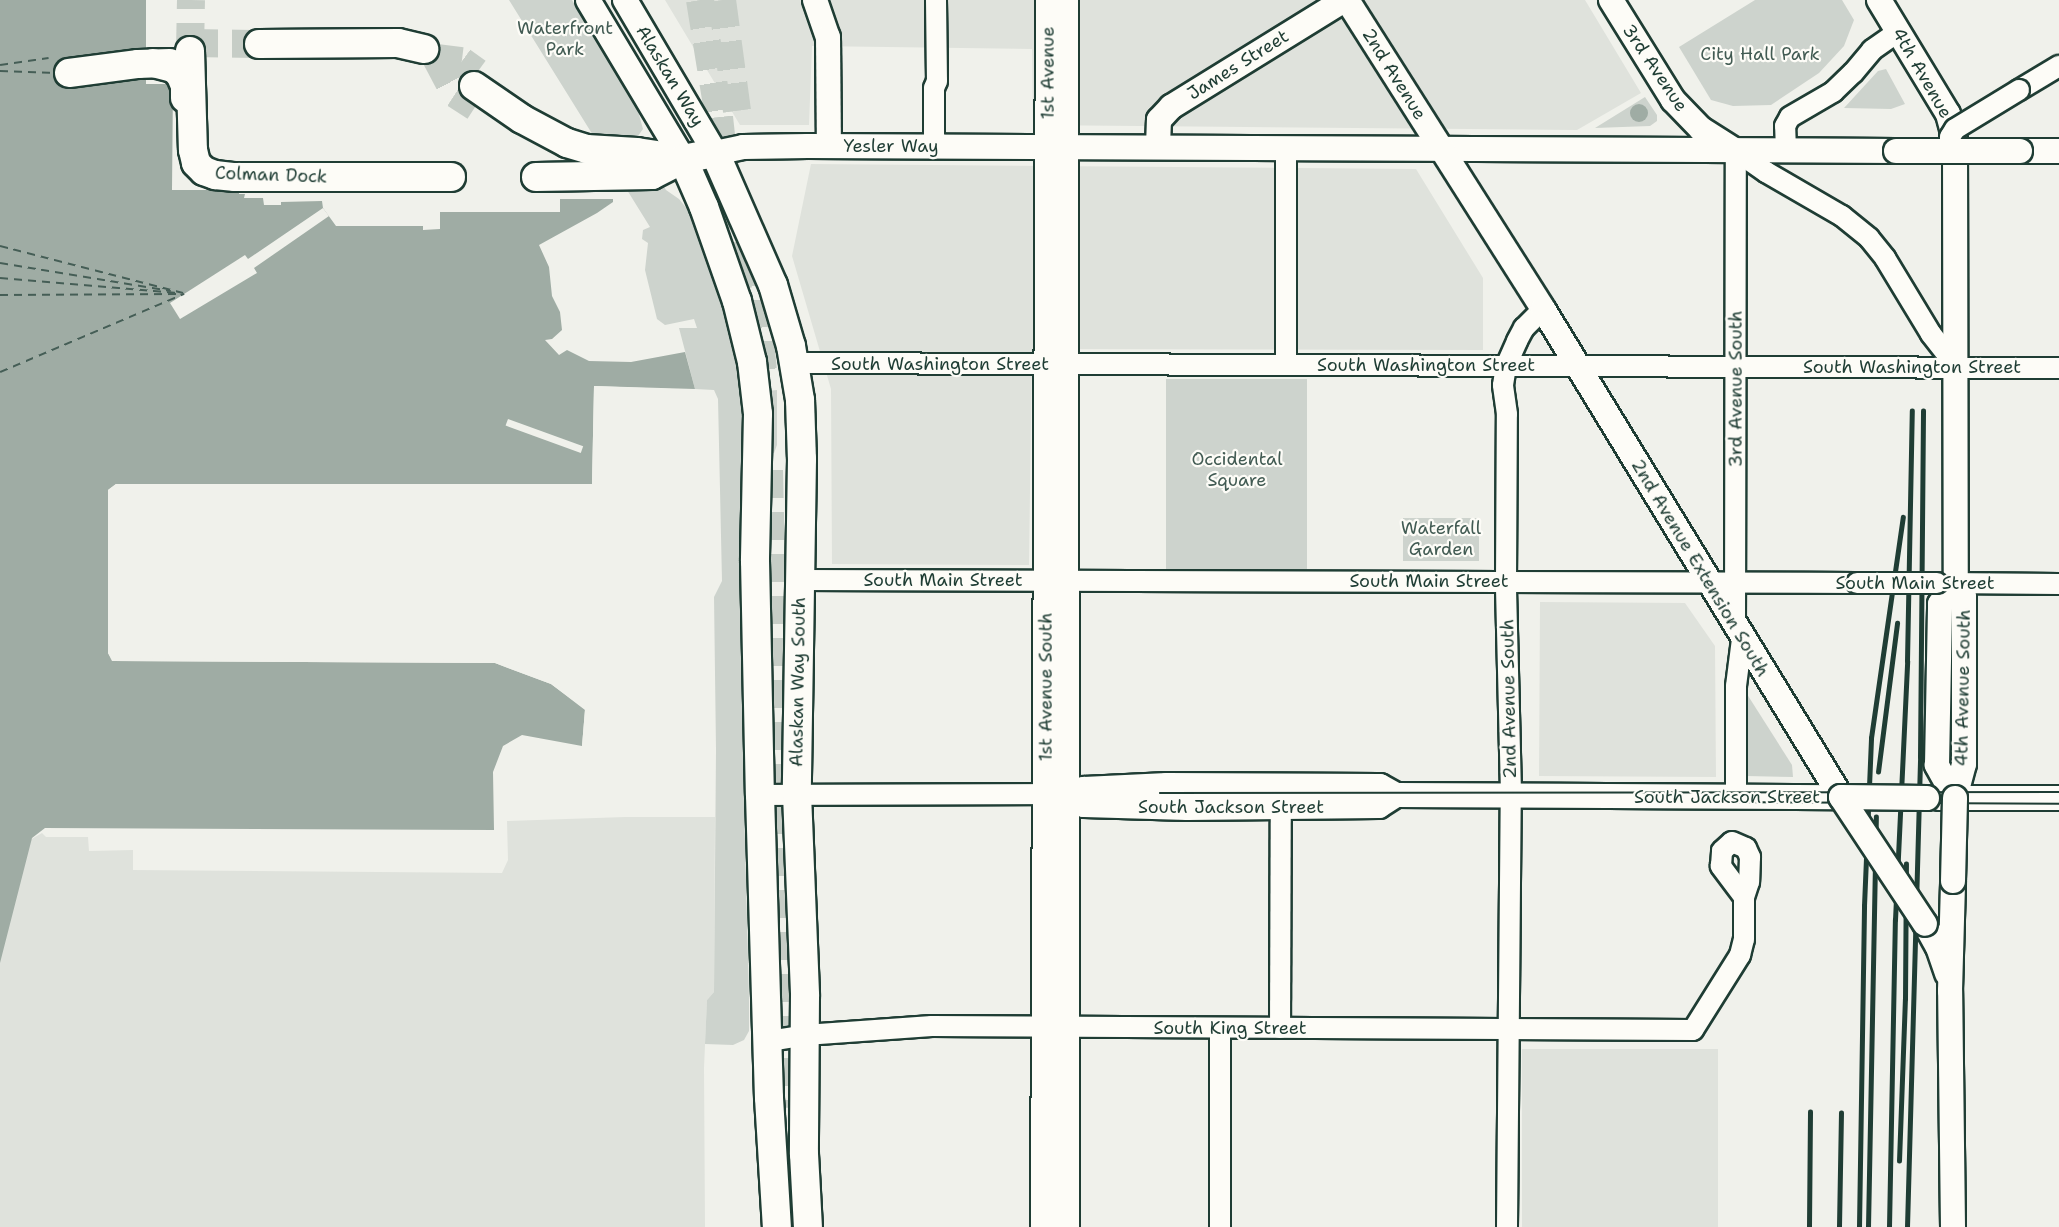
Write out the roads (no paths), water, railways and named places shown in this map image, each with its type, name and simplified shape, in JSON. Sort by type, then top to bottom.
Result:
[{"type":"highway","points":[[259,44],[398,43],[424,49]]},
{"type":"highway","name":"Colman Dock","points":[[69,73],[190,57],[193,150],[196,163],[204,171],[223,177],[451,177]]},
{"type":"highway","points":[[153,63],[173,68],[185,86],[186,157],[193,168],[203,174],[223,177]]},
{"type":"highway","points":[[475,88],[522,119],[567,143],[587,149],[683,159],[715,153]]},
{"type":"highway","name":"Alaskan Way South","points":[[715,153],[773,285],[794,363],[800,400],[802,459],[797,794],[806,1035],[804,1154],[808,1227]]},
{"type":"highway","points":[[536,177],[652,176],[683,159]]},
{"type":"highway","name":"Alaskan Way South","points":[[683,159],[704,207],[731,280],[752,362],[758,414],[756,525],[760,795],[769,1098],[777,1227]]},
{"type":"main road","name":"Alaskan Way","points":[[588,0],[683,159]]},
{"type":"main road","name":"Alaskan Way","points":[[625,0],[715,153]]},
{"type":"main road","points":[[815,0],[828,37],[829,146]]},
{"type":"main road","name":"1st Avenue","points":[[1048,0],[1058,146]]},
{"type":"main road","name":"1st Avenue","points":[[1058,146],[1066,0]]},
{"type":"main road","name":"James Street","points":[[1158,147],[1159,120],[1167,110],[1345,0]]},
{"type":"main road","name":"2nd Avenue","points":[[1345,0],[1440,149]]},
{"type":"main road","name":"3rd Avenue","points":[[1611,0],[1673,100],[1701,129],[1736,151]]},
{"type":"main road","name":"4th Avenue","points":[[1879,0],[1948,114],[1954,132],[1953,150]]},
{"type":"main road","name":"Yesler Way","points":[[715,153],[742,147],[829,146],[2059,152]]},
{"type":"main road","name":"1st Avenue South","points":[[1043,1227],[1055,1027],[1058,146]]},
{"type":"main road","name":"2nd Avenue Extension South","points":[[1440,149],[1543,309],[1841,797],[1935,941],[1944,962],[1950,991]]},
{"type":"main road","name":"4th Avenue South","points":[[1953,150],[1956,366],[1946,583],[1964,597],[1964,764],[1955,798],[1950,991],[1953,1227]]},
{"type":"main road","name":"South Jackson Street","points":[[1056,794],[1084,789],[1137,786],[1281,797],[1380,786],[1396,795],[2059,798]]},
{"type":"main road","name":"1st Avenue South","points":[[1055,1027],[1067,1227]]},
{"type":"street","points":[[936,0],[937,81],[934,88],[934,136],[938,146]]},
{"type":"street","points":[[1786,151],[1785,126],[1791,117],[1833,92],[1872,50],[1899,32]]},
{"type":"street","points":[[1953,150],[1950,137],[1955,129],[2059,66]]},
{"type":"street","points":[[1286,148],[1286,364]]},
{"type":"street","points":[[1736,151],[1766,172],[1842,216],[1869,238],[1885,258],[1931,334],[1956,366]]},
{"type":"street","name":"3rd Avenue South","points":[[1736,151],[1735,582],[1739,633],[1736,686],[1736,797]]},
{"type":"street","name":"2nd Avenue South","points":[[1507,1227],[1507,1029],[1511,796],[1506,581],[1507,414],[1503,385],[1506,366],[1524,328],[1543,309]]},
{"type":"street","name":"South Washington Street","points":[[794,363],[2059,368]]},
{"type":"street","name":"South Main Street","points":[[799,580],[1056,579],[2059,584]]},
{"type":"street","name":"South Jackson Street","points":[[760,795],[1056,794]]},
{"type":"street","points":[[1280,1028],[1281,797]]},
{"type":"street","name":"South King Street","points":[[769,1041],[806,1035],[932,1026],[1693,1030],[1740,955],[1744,939],[1744,897]]},
{"type":"street","points":[[1220,1028],[1220,1227]]},
{"type":"tunnel","points":[[190,51],[191,0]]},
{"type":"tunnel","points":[[700,0],[719,117],[738,289]]},
{"type":"tunnel","points":[[722,0],[737,111]]},
{"type":"tunnel","points":[[190,43],[259,44]]},
{"type":"tunnel","points":[[436,58],[455,94],[475,107]]},
{"type":"tunnel","points":[[436,58],[462,61],[477,72]]},
{"type":"tunnel","points":[[753,258],[763,373]]},
{"type":"tunnel","points":[[769,470],[783,1108]]},
{"type":"tram line","points":[[1160,793],[2059,792]]},
{"type":"tram line","points":[[1709,802],[2059,804]]},
{"type":"railway","points":[[1889,1227],[1895,920],[1907,661],[1912,411]]},
{"type":"railway","points":[[1907,1227],[1920,757],[1923,411]]},
{"type":"railway","points":[[1859,1227],[1864,906],[1871,738],[1903,517]]},
{"type":"railway","points":[[1878,772],[1897,623]]},
{"type":"railway","points":[[1868,1227],[1876,817]]},
{"type":"railway","points":[[1899,1161],[1905,999],[1906,864]]},
{"type":"railway","points":[[1809,1227],[1810,1112]]},
{"type":"railway","points":[[1839,1227],[1841,1113]]},
{"type":"park label","name":"Waterfront Park","points":[[565,39]]},
{"type":"park label","name":"City Hall Park","points":[[1760,54]]},
{"type":"park label","name":"Occidental Square","points":[[1237,470]]},
{"type":"park label","name":"Waterfall Garden","points":[[1441,539]]}]
